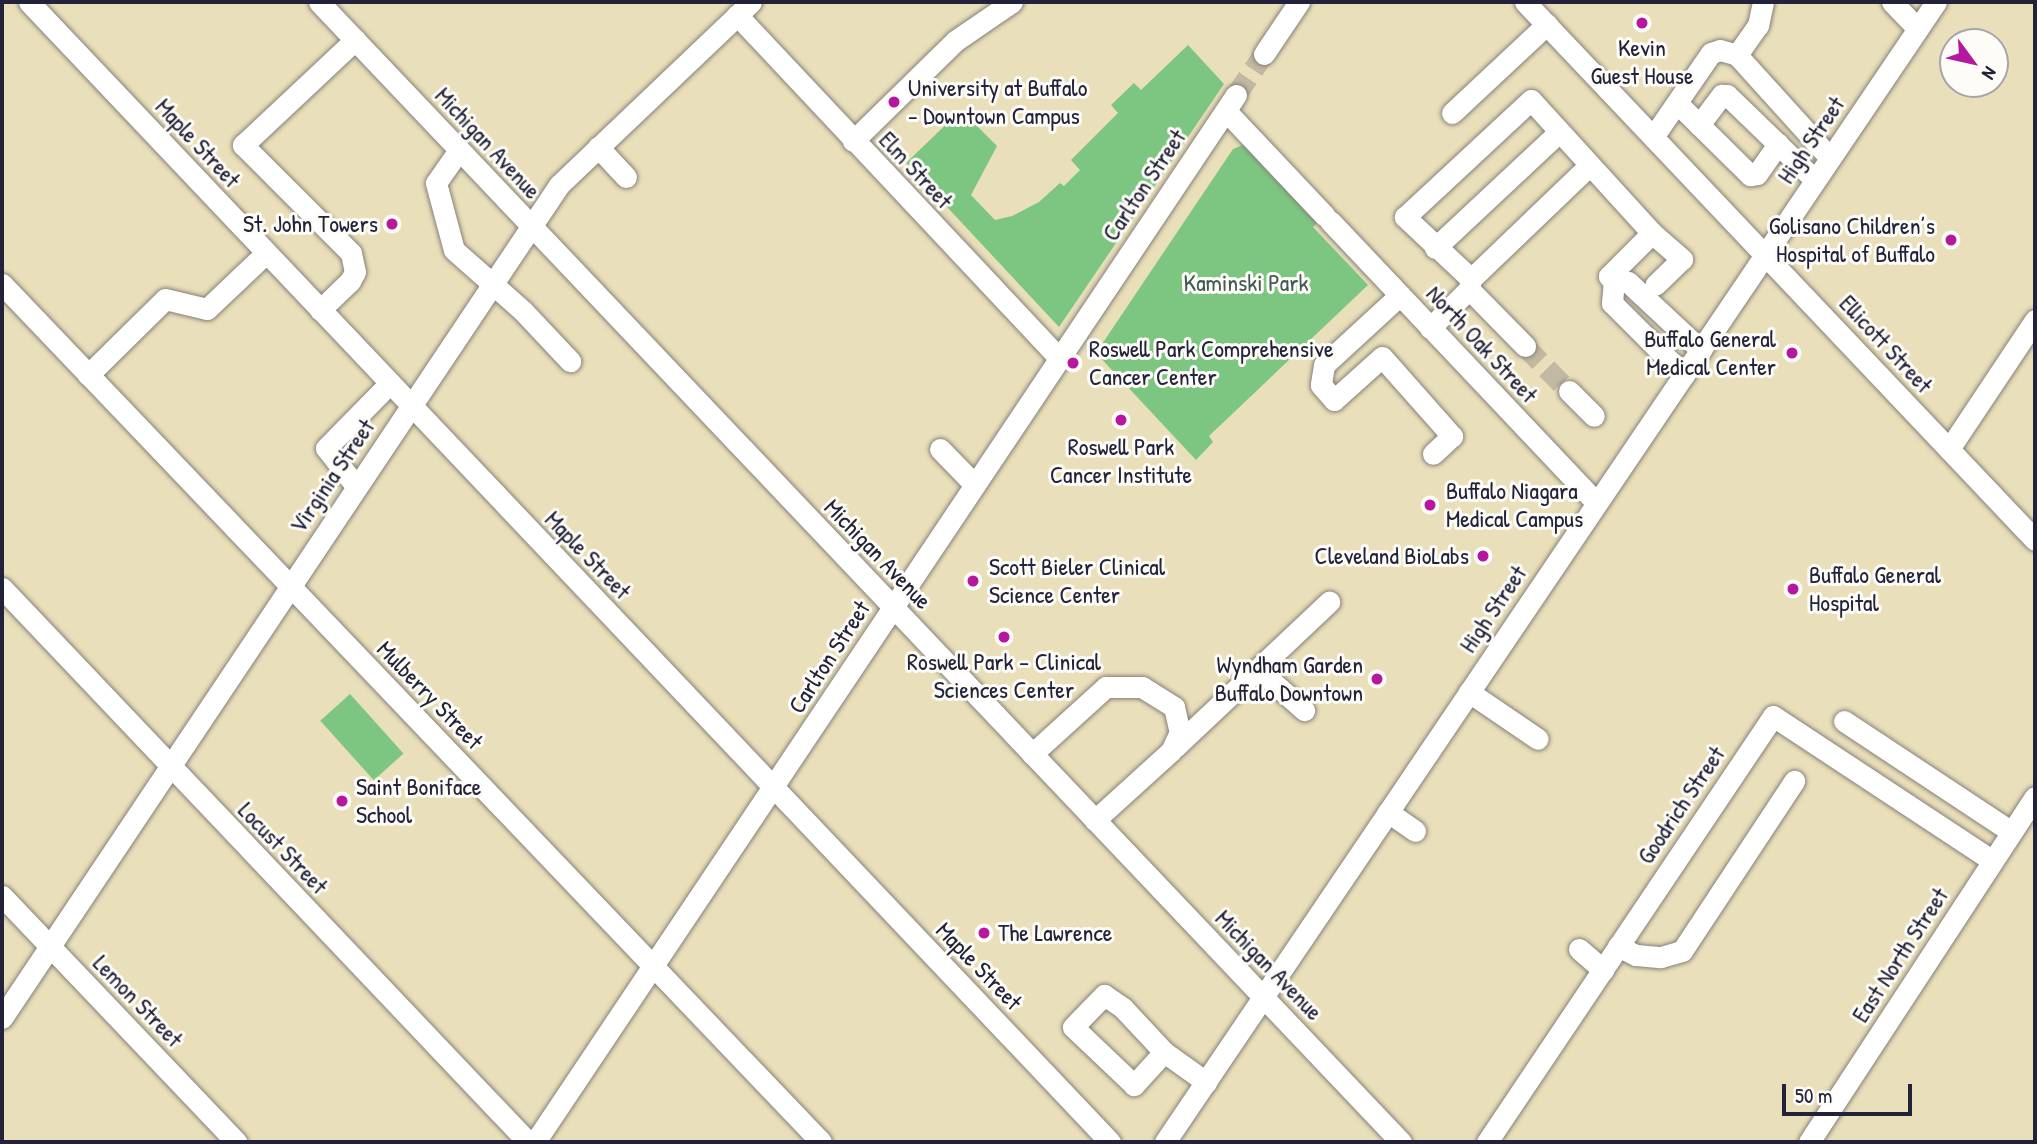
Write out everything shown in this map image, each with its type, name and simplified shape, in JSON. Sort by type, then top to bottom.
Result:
[{"type":"street","name":"Maple Street","points":[[29,2],[1110,1142]]},
{"type":"street","name":"Michigan Avenue","points":[[318,2],[1401,1142]]},
{"type":"street","points":[[853,141],[955,41],[1012,2]]},
{"type":"street","points":[[1264,54],[1299,2]]},
{"type":"street","name":"Ellicott Street","points":[[1525,2],[2035,540]]},
{"type":"street","points":[[1737,55],[1758,25],[1763,2]]},
{"type":"street","points":[[1892,2],[1918,29]]},
{"type":"street","name":"High Street","points":[[1165,1142],[1936,2]]},
{"type":"street","name":"Elm Street","points":[[744,8],[853,141],[1060,359]]},
{"type":"street","name":"Virginia Street","points":[[2,1018],[48,945],[559,185],[744,8]]},
{"type":"street","points":[[1452,113],[1547,24]]},
{"type":"street","points":[[320,310],[351,281],[355,272],[351,253],[243,145],[355,40]]},
{"type":"street","points":[[1653,137],[1712,53],[1720,50],[1737,55],[1830,158]]},
{"type":"street","points":[[1699,125],[1721,95],[1727,95],[1815,180]]},
{"type":"street","points":[[1525,346],[1405,217],[1531,100],[1652,233],[1682,259],[1655,285]]},
{"type":"street","name":"North Oak Street","points":[[1231,103],[1327,218],[1597,503]]},
{"type":"street","name":"Carlton Street","points":[[535,1142],[1231,103]]},
{"type":"street","points":[[1676,103],[1750,175],[1757,174],[1778,144]]},
{"type":"street","points":[[1435,248],[1559,132]]},
{"type":"street","points":[[598,147],[626,177]]},
{"type":"street","points":[[459,150],[438,177],[436,193],[459,258],[493,282],[570,361]]},
{"type":"street","points":[[1430,327],[1589,166]]},
{"type":"street","points":[[1652,233],[1608,276],[1614,282],[1628,282],[1701,350]]},
{"type":"street","points":[[88,374],[165,299],[207,309],[266,253]]},
{"type":"street","points":[[1614,282],[1612,303],[1684,375]]},
{"type":"street","name":"Mulberry Street","points":[[2,284],[821,1142]]},
{"type":"street","points":[[1400,295],[1324,365],[1321,385],[1334,400],[1381,357],[1452,436],[1433,454]]},
{"type":"street","points":[[1949,449],[2035,320]]},
{"type":"street","points":[[356,486],[326,448],[390,383]]},
{"type":"street","points":[[1569,391],[1594,416]]},
{"type":"street","points":[[940,449],[975,485]]},
{"type":"street","name":"Locust Street","points":[[2,588],[528,1142]]},
{"type":"street","points":[[1095,820],[1329,602]]},
{"type":"street","points":[[1258,669],[1304,710]]},
{"type":"street","points":[[1032,754],[1107,687],[1142,687],[1174,708],[1180,732],[1171,751]]},
{"type":"street","points":[[1469,692],[1538,738]]},
{"type":"street","name":"Goodrich Street","points":[[1487,1142],[1773,716],[1993,861]]},
{"type":"street","points":[[1844,721],[2012,832]]},
{"type":"street","points":[[1618,946],[1636,955],[1661,957],[1682,951],[1794,781]]},
{"type":"street","name":"East North Street","points":[[1809,1142],[2035,797]]},
{"type":"street","points":[[1388,812],[1415,831]]},
{"type":"street","name":"Lemon Street","points":[[2,896],[236,1142]]},
{"type":"street","points":[[1579,949],[1603,970]]},
{"type":"street","points":[[1164,1052],[1206,1082]]},
{"type":"green space","name":"Kaminski Park","points":[[1188,45],[1224,84],[1059,327],[906,163],[961,110],[997,146],[971,195],[995,220],[1012,216],[1039,202],[1060,183],[1064,186],[1080,170],[1071,160],[1118,113],[1111,105],[1134,83],[1141,90]]},
{"type":"green space","name":"Kaminski Park","points":[[1245,144],[1318,222],[1313,227],[1368,285],[1209,436],[1213,442],[1196,460],[1096,353],[1233,149]]},
{"type":"green space","points":[[350,694],[404,753],[374,780],[320,721]]},
{"type":"tunnel","points":[[1236,95],[1264,54]]},
{"type":"tunnel","points":[[1525,346],[1569,391]]},
{"type":"place","name":"Kevin Guest House","points":[[1642,23]]},
{"type":"place","name":"University at Buffalo - Downtown Campus","points":[[894,102]]},
{"type":"place","name":"St. John Towers","points":[[392,224]]},
{"type":"place","name":"Golisano Children’s Hospital of Buffalo","points":[[1951,240]]},
{"type":"place","name":"Buffalo General Medical Center","points":[[1792,353]]},
{"type":"place","name":"Roswell Park Comprehensive Cancer Center","points":[[1073,363]]},
{"type":"place","name":"Roswell Park Cancer Institute","points":[[1121,420]]},
{"type":"place","name":"Buffalo Niagara Medical Campus","points":[[1430,505]]},
{"type":"place","name":"Cleveland BioLabs","points":[[1483,556]]},
{"type":"place","name":"Scott Bieler Clinical Science Center","points":[[973,581]]},
{"type":"place","name":"Buffalo General Hospital","points":[[1793,589]]},
{"type":"place","name":"Roswell Park – Clinical Sciences Center","points":[[1004,637]]},
{"type":"place","name":"Wyndham Garden Buffalo Downtown","points":[[1377,679]]},
{"type":"place","name":"Saint Boniface School","points":[[342,801]]},
{"type":"place","name":"The Lawrence","points":[[984,933]]}]
